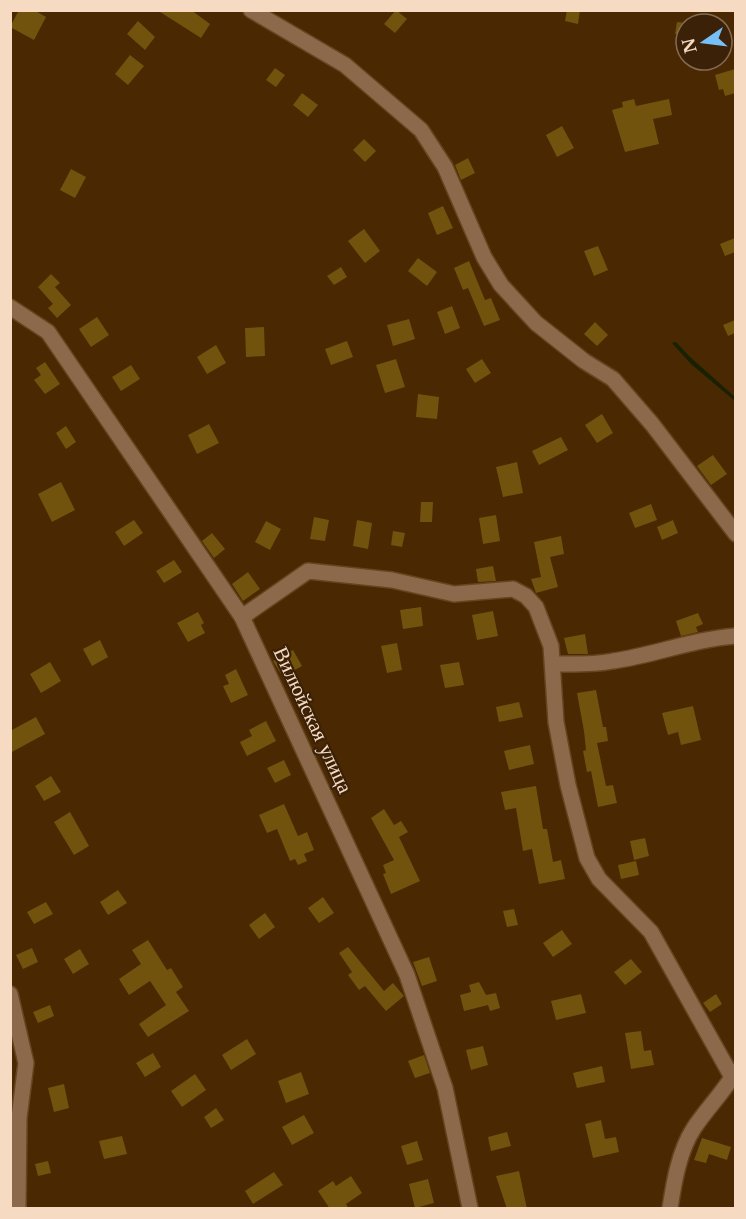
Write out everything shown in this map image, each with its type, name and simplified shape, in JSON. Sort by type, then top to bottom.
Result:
[{"type":"street","points":[[251,10],[345,64],[421,130],[445,167],[484,257],[501,285],[536,323],[584,361],[613,379],[652,424],[735,534]]},
{"type":"street","name":"Вилюйская улица","points":[[10,306],[48,332],[242,617],[407,975],[446,1088],[470,1209]]},
{"type":"street","points":[[242,617],[308,571],[392,580],[454,594],[513,589],[526,596],[536,607],[545,626],[553,664],[558,732],[568,785],[587,858],[598,879],[651,932],[734,1075],[694,1128],[675,1176],[670,1209]]},
{"type":"street","points":[[553,664],[614,661],[680,644],[735,636]]},
{"type":"street","points":[[10,994],[26,1063],[19,1118],[18,1209]]},
{"type":"shaded area","points":[[676,342],[735,397],[735,401],[691,364],[672,343]]},
{"type":"building","points":[[19,10],[34,10],[46,17],[34,40],[10,27]]},
{"type":"building","points":[[157,10],[191,10],[210,24],[201,38]]},
{"type":"building","points":[[396,10],[407,19],[395,33],[384,24]]},
{"type":"building","points":[[567,10],[580,10],[578,24],[565,21]]},
{"type":"building","points":[[138,21],[155,37],[145,50],[127,34]]},
{"type":"building","points":[[130,55],[144,66],[128,85],[115,74]]},
{"type":"building","points":[[275,68],[285,75],[276,87],[266,80]]},
{"type":"building","points":[[734,69],[735,93],[725,96],[723,89],[719,90],[715,75],[734,72]]},
{"type":"building","points":[[302,93],[318,105],[308,117],[293,105]]},
{"type":"building","points":[[634,99],[636,106],[669,99],[672,115],[653,119],[659,144],[625,152],[612,110],[623,107],[622,102]]},
{"type":"building","points":[[562,126],[574,148],[557,157],[546,135]]},
{"type":"building","points":[[364,139],[376,151],[365,162],[353,150]]},
{"type":"building","points":[[468,158],[475,173],[461,180],[455,165]]},
{"type":"building","points":[[71,169],[86,177],[75,198],[60,190]]},
{"type":"building","points":[[443,206],[453,228],[437,235],[428,213]]},
{"type":"building","points":[[364,229],[380,251],[365,263],[348,241]]},
{"type":"building","points":[[735,238],[735,252],[725,256],[720,244]]},
{"type":"building","points":[[598,246],[608,270],[594,276],[584,251]]},
{"type":"building","points":[[418,258],[437,272],[427,286],[408,271]]},
{"type":"building","points":[[469,261],[485,300],[491,298],[500,320],[484,326],[468,288],[463,290],[454,268]]},
{"type":"building","points":[[341,267],[347,277],[334,285],[327,276]]},
{"type":"building","points":[[51,274],[60,283],[55,287],[71,305],[57,318],[48,308],[53,304],[38,287]]},
{"type":"building","points":[[452,306],[460,328],[445,334],[437,312]]},
{"type":"building","points":[[97,317],[109,335],[91,347],[79,329]]},
{"type":"building","points":[[409,319],[415,339],[393,346],[387,325]]},
{"type":"building","points":[[735,320],[735,333],[728,336],[723,325]]},
{"type":"building","points":[[595,322],[608,335],[597,346],[584,334]]},
{"type":"building","points":[[264,327],[265,356],[246,357],[245,328]]},
{"type":"building","points":[[347,341],[353,357],[331,365],[325,349]]},
{"type":"building","points":[[216,345],[226,363],[207,374],[197,357]]},
{"type":"building","points":[[396,359],[405,387],[385,393],[376,365]]},
{"type":"building","points":[[482,359],[491,373],[475,383],[466,369]]},
{"type":"building","points":[[45,362],[60,384],[45,394],[34,380],[41,375],[36,368]]},
{"type":"building","points":[[131,365],[140,379],[121,391],[112,377]]},
{"type":"building","points":[[418,394],[439,397],[437,419],[416,417]]},
{"type":"building","points":[[602,414],[613,433],[597,443],[585,425]]},
{"type":"building","points":[[209,424],[219,443],[197,454],[188,435]]},
{"type":"building","points":[[66,426],[76,442],[66,449],[56,433]]},
{"type":"building","points":[[561,437],[568,450],[539,465],[532,451]]},
{"type":"building","points":[[713,455],[727,474],[711,485],[697,466]]},
{"type":"building","points":[[517,462],[523,493],[503,497],[496,467]]},
{"type":"building","points":[[61,482],[75,510],[52,522],[38,494]]},
{"type":"building","points":[[421,502],[433,502],[432,522],[420,522]]},
{"type":"building","points":[[651,504],[657,520],[635,528],[629,513]]},
{"type":"building","points":[[496,515],[500,541],[483,544],[479,518]]},
{"type":"building","points":[[314,517],[329,520],[325,541],[310,539]]},
{"type":"building","points":[[134,520],[143,533],[124,546],[115,532]]},
{"type":"building","points":[[357,520],[372,523],[368,549],[353,546]]},
{"type":"building","points":[[673,520],[678,533],[662,540],[657,527]]},
{"type":"building","points":[[266,521],[281,529],[270,550],[255,542]]},
{"type":"building","points":[[393,531],[405,533],[402,547],[391,545]]},
{"type":"building","points":[[212,533],[225,549],[214,558],[202,541]]},
{"type":"building","points":[[561,536],[564,554],[550,557],[558,587],[536,593],[531,579],[541,577],[534,542]]},
{"type":"building","points":[[174,560],[182,572],[164,583],[156,571]]},
{"type":"building","points":[[493,566],[496,581],[478,582],[476,569]]},
{"type":"building","points":[[248,572],[260,589],[243,601],[232,584]]},
{"type":"building","points":[[421,607],[423,626],[403,629],[400,610]]},
{"type":"building","points":[[493,611],[498,636],[477,640],[472,615]]},
{"type":"building","points":[[198,612],[204,623],[201,625],[205,633],[188,642],[177,623]]},
{"type":"building","points":[[698,613],[703,624],[696,627],[698,632],[681,636],[676,621]]},
{"type":"building","points":[[585,634],[588,654],[568,654],[564,638]]},
{"type":"building","points":[[100,640],[108,657],[92,666],[83,649]]},
{"type":"building","points":[[397,643],[402,670],[387,673],[381,646]]},
{"type":"building","points":[[293,650],[302,666],[293,671],[296,676],[286,682],[273,661]]},
{"type":"building","points":[[50,662],[61,681],[41,693],[30,674]]},
{"type":"building","points":[[459,662],[464,685],[445,688],[440,665]]},
{"type":"building","points":[[236,669],[248,695],[231,703],[223,686],[229,684],[225,675]]},
{"type":"building","points":[[596,690],[608,741],[597,743],[606,786],[613,785],[617,803],[598,807],[591,771],[587,772],[583,751],[586,750],[577,693]]},
{"type":"building","points":[[519,702],[523,717],[499,722],[496,707]]},
{"type":"building","points":[[693,706],[701,740],[681,745],[678,732],[668,735],[662,713]]},
{"type":"building","points":[[36,717],[45,734],[10,753],[10,731]]},
{"type":"building","points":[[266,721],[276,741],[247,756],[240,742],[252,736],[249,730]]},
{"type":"building","points":[[530,745],[534,764],[509,770],[504,751]]},
{"type":"building","points":[[284,760],[291,775],[275,783],[267,768]]},
{"type":"building","points":[[51,776],[61,792],[44,801],[35,786]]},
{"type":"building","points":[[536,786],[543,829],[547,829],[553,862],[561,860],[565,879],[539,884],[532,849],[523,851],[516,808],[505,810],[501,792]]},
{"type":"building","points":[[284,804],[298,836],[307,832],[314,850],[304,854],[307,861],[298,865],[295,859],[290,861],[277,829],[267,833],[259,815]]},
{"type":"building","points":[[384,809],[394,825],[401,821],[408,832],[399,837],[420,881],[391,894],[383,874],[386,873],[383,865],[394,860],[371,818]]},
{"type":"building","points":[[70,812],[89,846],[74,855],[54,822]]},
{"type":"building","points":[[645,838],[649,856],[634,860],[630,841]]},
{"type":"building","points":[[636,861],[639,875],[621,879],[618,865]]},
{"type":"building","points":[[118,890],[127,903],[108,915],[100,902]]},
{"type":"building","points":[[323,897],[334,913],[319,923],[308,908]]},
{"type":"building","points":[[46,902],[53,914],[34,924],[27,912]]},
{"type":"building","points":[[514,909],[518,925],[507,927],[503,911]]},
{"type":"building","points":[[265,913],[275,927],[259,939],[249,925]]},
{"type":"building","points":[[562,930],[572,944],[553,957],[543,943]]},
{"type":"building","points":[[148,940],[167,970],[171,968],[183,987],[176,992],[189,1011],[148,1037],[139,1024],[166,1005],[150,981],[129,995],[119,979],[141,964],[132,950]]},
{"type":"building","points":[[348,947],[384,991],[393,983],[404,996],[386,1011],[365,986],[359,990],[348,975],[352,972],[339,953]]},
{"type":"building","points":[[32,948],[38,962],[23,969],[16,955]]},
{"type":"building","points":[[80,949],[89,964],[73,974],[64,959]]},
{"type":"building","points":[[429,957],[437,981],[422,986],[413,962]]},
{"type":"building","points":[[631,959],[642,972],[625,985],[614,972]]},
{"type":"building","points":[[479,982],[486,995],[496,993],[500,1008],[490,1011],[488,1005],[464,1011],[460,995],[471,992],[469,985]]},
{"type":"building","points":[[581,994],[586,1013],[556,1020],[551,1001]]},
{"type":"building","points":[[716,994],[722,1004],[710,1012],[703,1003]]},
{"type":"building","points":[[50,1005],[54,1016],[38,1023],[33,1012]]},
{"type":"building","points":[[641,1031],[644,1051],[651,1050],[654,1065],[631,1069],[625,1033]]},
{"type":"building","points":[[247,1039],[256,1054],[231,1070],[222,1055]]},
{"type":"building","points":[[483,1046],[488,1065],[471,1070],[466,1050]]},
{"type":"building","points":[[153,1053],[161,1067],[145,1077],[136,1063]]},
{"type":"building","points":[[424,1055],[430,1073],[415,1078],[408,1061]]},
{"type":"building","points":[[602,1066],[605,1082],[577,1088],[573,1073]]},
{"type":"building","points":[[301,1072],[309,1094],[286,1103],[278,1081]]},
{"type":"building","points":[[195,1074],[206,1090],[182,1107],[171,1091]]},
{"type":"building","points":[[64,1084],[69,1108],[54,1112],[48,1088]]},
{"type":"building","points":[[216,1108],[224,1120],[211,1128],[204,1117]]},
{"type":"building","points":[[304,1115],[314,1133],[292,1145],[282,1127]]},
{"type":"building","points":[[601,1120],[605,1139],[616,1137],[619,1152],[593,1158],[585,1124]]},
{"type":"building","points":[[507,1132],[511,1146],[491,1151],[488,1137]]},
{"type":"building","points":[[122,1136],[127,1154],[104,1159],[99,1141]]},
{"type":"building","points":[[702,1138],[731,1147],[727,1160],[709,1154],[706,1163],[694,1160]]},
{"type":"building","points":[[417,1141],[423,1160],[407,1165],[401,1146]]},
{"type":"building","points":[[48,1161],[51,1173],[38,1176],[35,1164]]},
{"type":"building","points":[[519,1171],[527,1209],[507,1209],[496,1176]]},
{"type":"building","points":[[274,1172],[283,1185],[253,1204],[245,1191]]},
{"type":"building","points":[[351,1176],[362,1193],[346,1204],[349,1209],[330,1209],[318,1191],[333,1181],[336,1186]]},
{"type":"building","points":[[428,1179],[434,1203],[415,1208],[409,1184]]}]
